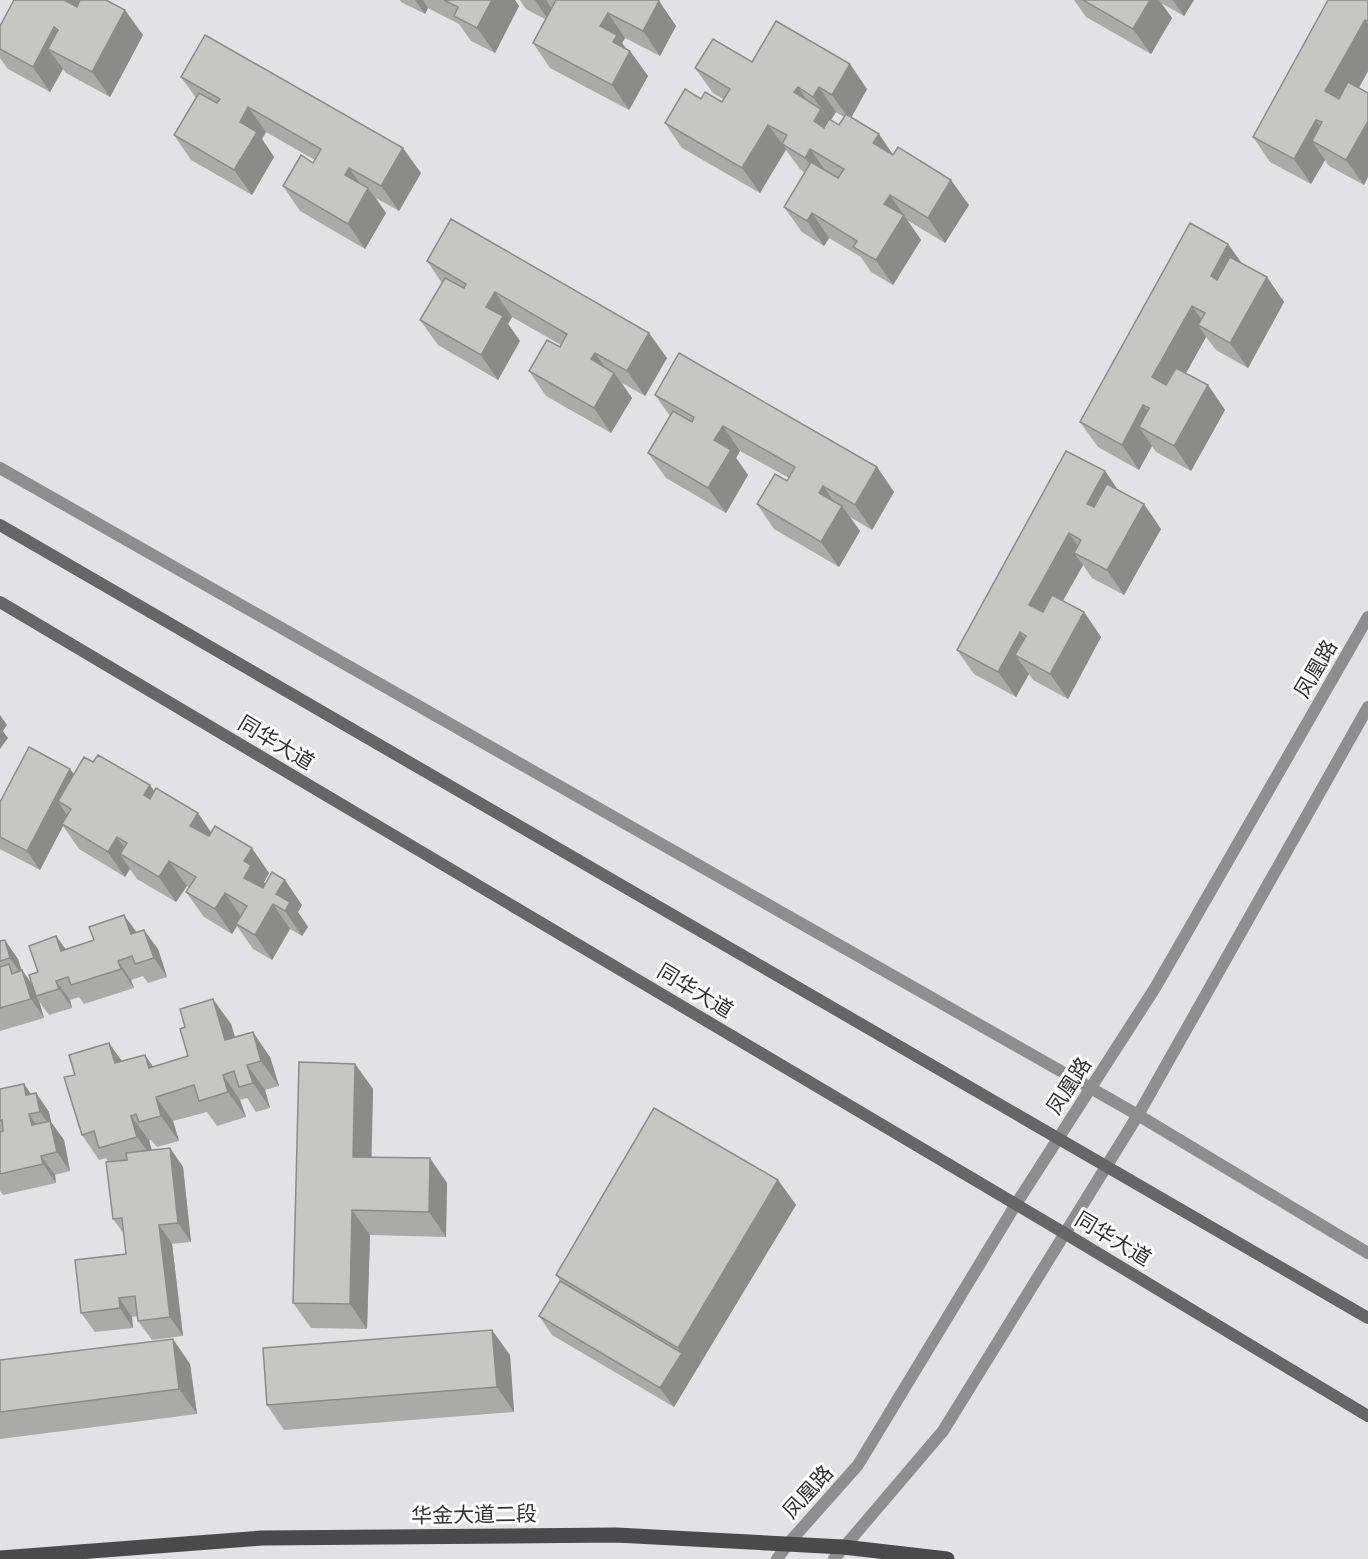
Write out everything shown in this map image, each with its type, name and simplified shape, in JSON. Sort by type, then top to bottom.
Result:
[{"type":"main road","points":[[0,525],[1368,1318]]},
{"type":"main road","name":"同华大道","points":[[0,602],[1016,1204],[1368,1416]]},
{"type":"main road","name":"华金大道二段","points":[[0,1558],[262,1538],[616,1535],[787,1545],[839,1553],[947,1559]]},
{"type":"street","points":[[0,468],[1137,1115],[1368,1253]]},
{"type":"street","name":"凤凰路","points":[[777,1559],[858,1465],[1016,1204],[1155,988],[1368,617]]},
{"type":"street","points":[[839,1553],[943,1431],[1106,1168],[1368,707]]},
{"type":"building","points":[[14,0],[64,0],[77,7],[80,0],[106,0],[125,10],[92,72],[48,49],[58,30],[54,27],[33,67],[0,49],[0,26]]},
{"type":"building","points":[[444,0],[492,0],[477,28],[454,16],[458,7]]},
{"type":"building","points":[[556,0],[659,1],[643,31],[608,13],[600,26],[617,35],[613,42],[630,51],[612,85],[533,43]]},
{"type":"building","points":[[1083,0],[1150,0],[1133,29]]},
{"type":"building","points":[[1328,0],[1368,0],[1368,21],[1365,20],[1325,91],[1339,99],[1348,82],[1368,93],[1368,121],[1346,160],[1312,141],[1322,122],[1316,120],[1294,159],[1253,137]]},
{"type":"building","points":[[776,21],[850,64],[832,95],[819,87],[813,97],[798,87],[794,92],[821,109],[814,121],[824,128],[829,119],[839,125],[846,114],[879,134],[873,143],[893,155],[898,147],[951,180],[928,218],[890,195],[884,204],[904,215],[876,260],[853,247],[857,241],[812,213],[807,221],[784,207],[811,162],[838,178],[844,169],[810,149],[805,158],[782,144],[787,135],[768,125],[742,168],[665,123],[685,89],[701,99],[705,92],[722,102],[730,89],[695,68],[713,39],[752,62]]},
{"type":"building","points":[[205,35],[403,148],[381,186],[349,168],[345,175],[368,188],[348,224],[283,186],[301,155],[313,163],[321,149],[248,107],[240,122],[257,132],[234,170],[174,135],[199,93],[217,103],[220,99],[181,77]]},
{"type":"building","points":[[451,219],[649,333],[627,371],[595,353],[591,359],[614,373],[594,408],[529,371],[547,340],[560,347],[567,334],[495,292],[486,307],[503,316],[481,355],[420,320],[445,278],[464,288],[466,284],[427,261]]},
{"type":"building","points":[[1190,223],[1228,244],[1211,276],[1217,280],[1230,257],[1267,277],[1230,343],[1198,325],[1205,313],[1192,306],[1152,377],[1166,385],[1176,368],[1208,385],[1174,446],[1139,427],[1149,408],[1143,405],[1122,445],[1080,422]]},
{"type":"building","points":[[679,353],[877,467],[855,505],[823,486],[819,493],[842,506],[821,542],[757,504],[775,474],[787,481],[795,467],[723,426],[714,440],[731,450],[708,488],[648,453],[673,411],[692,422],[694,417],[655,395]]},
{"type":"building","points":[[1066,451],[1105,471],[1087,504],[1094,507],[1107,484],[1144,504],[1107,570],[1074,553],[1081,540],[1069,533],[1029,605],[1043,612],[1052,595],[1084,612],[1050,674],[1015,655],[1026,636],[1020,632],[998,672],[957,650]]},
{"type":"building","points":[[29,747],[70,769],[27,851],[0,837],[0,802]]},
{"type":"building","points":[[98,755],[150,785],[144,795],[150,799],[156,788],[198,813],[190,826],[209,836],[215,826],[252,848],[244,861],[251,865],[244,878],[263,888],[272,872],[285,880],[276,894],[290,902],[285,911],[273,904],[255,935],[236,924],[247,906],[225,893],[215,909],[186,892],[196,877],[169,861],[159,877],[120,854],[127,843],[117,837],[108,852],[62,824],[71,809],[58,801],[84,757],[93,762]]},
{"type":"building","points":[[124,915],[131,934],[144,930],[154,958],[135,964],[132,956],[118,961],[121,969],[71,985],[68,977],[56,981],[59,989],[36,996],[29,975],[38,972],[29,946],[56,936],[61,951],[94,940],[89,927]]},
{"type":"building","points":[[5,940],[10,958],[0,961],[0,941]]},
{"type":"building","points":[[9,964],[12,974],[22,970],[31,999],[0,1008],[0,967]]},
{"type":"building","points":[[213,999],[225,1040],[253,1032],[261,1061],[247,1065],[253,1083],[239,1087],[234,1071],[223,1075],[228,1092],[199,1101],[194,1085],[156,1097],[161,1116],[139,1122],[136,1114],[131,1116],[137,1137],[99,1148],[94,1131],[82,1135],[64,1077],[75,1075],[69,1055],[109,1043],[115,1063],[145,1055],[149,1068],[188,1056],[180,1029],[185,1027],[180,1009]]},
{"type":"building","points":[[299,1062],[355,1064],[353,1157],[430,1158],[429,1212],[352,1210],[350,1304],[293,1303]]},
{"type":"building","points":[[24,1084],[26,1095],[36,1093],[40,1112],[29,1114],[32,1125],[50,1121],[57,1152],[41,1156],[43,1164],[0,1174],[0,1132],[3,1131],[2,1120],[0,1121],[0,1089]]},
{"type":"building","points":[[654,1108],[778,1180],[678,1348],[556,1275]]},
{"type":"building","points":[[170,1148],[178,1223],[159,1225],[170,1317],[138,1321],[135,1296],[119,1298],[120,1308],[81,1313],[75,1260],[126,1254],[122,1218],[113,1219],[106,1162],[127,1160],[126,1153]]},
{"type":"building","points":[[560,1281],[682,1353],[660,1388],[539,1316]]},
{"type":"building","points":[[492,1330],[497,1387],[267,1405],[263,1348]]},
{"type":"building","points":[[173,1339],[179,1389],[0,1412],[0,1360]]}]
